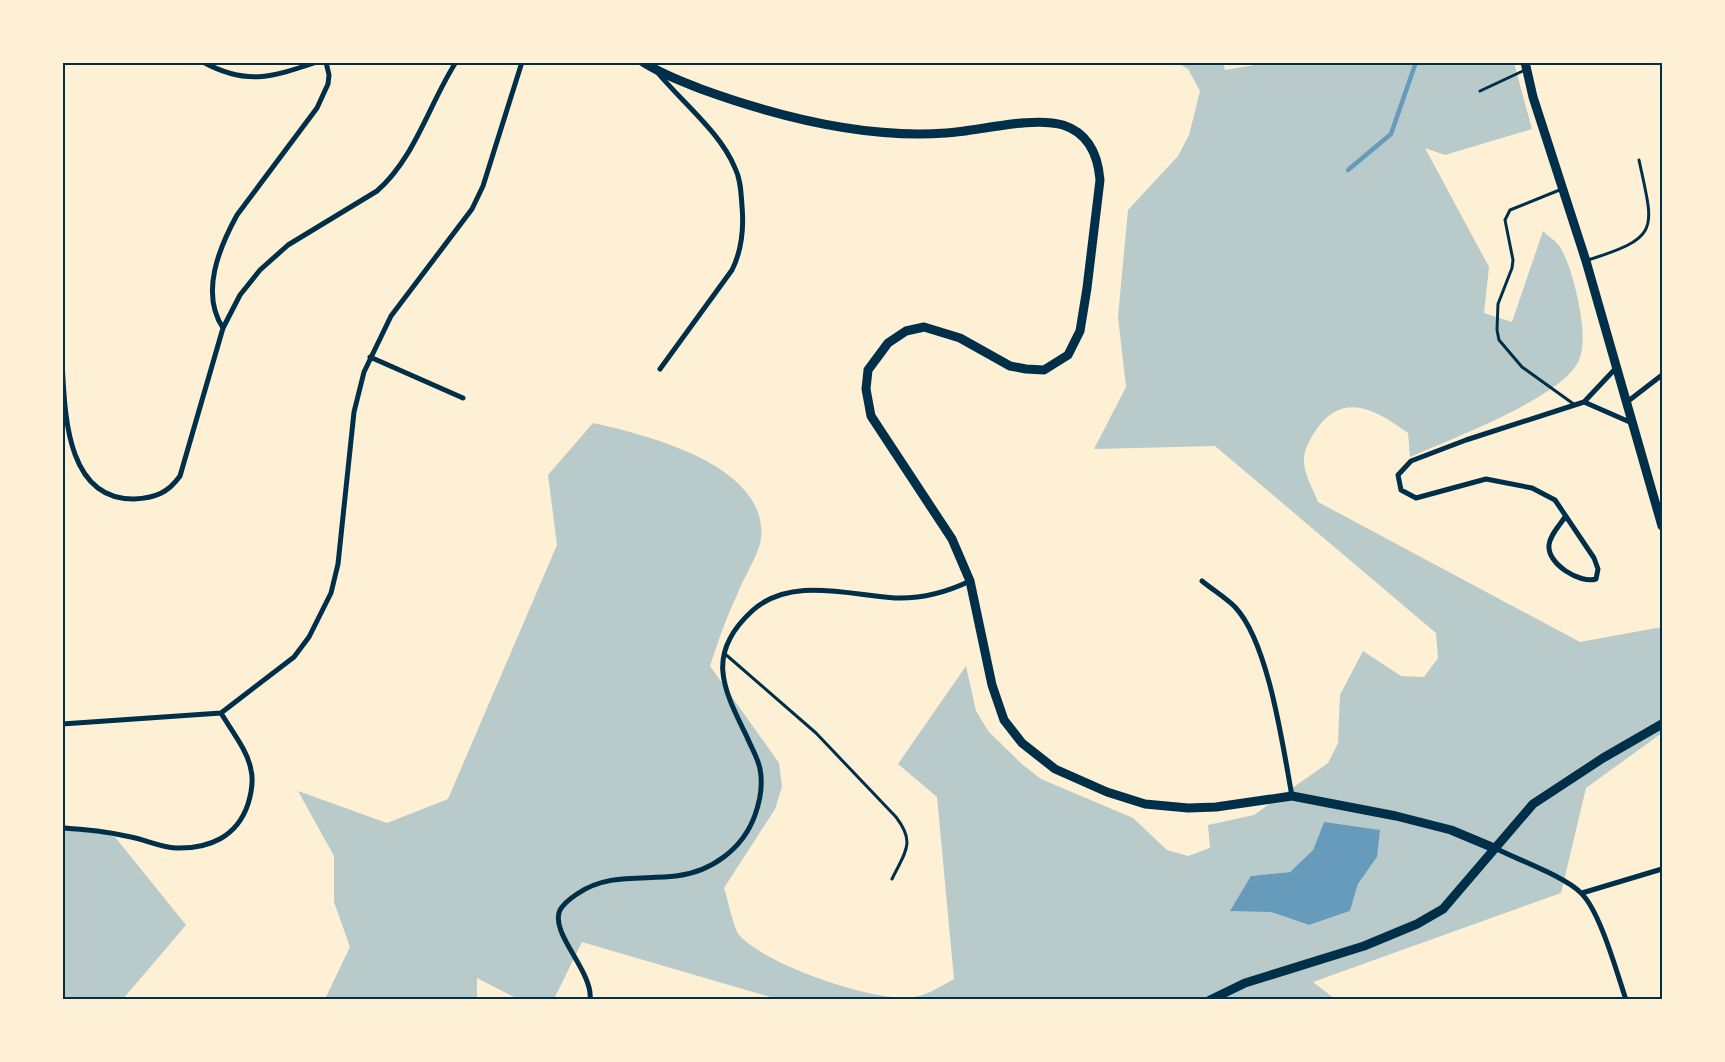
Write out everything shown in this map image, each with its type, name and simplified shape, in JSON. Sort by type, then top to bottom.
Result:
[{"type":"street","points":[[203,62],[239,77],[254,78],[275,76],[317,62]]},
{"type":"street","points":[[223,328],[215,316],[212,290],[216,264],[228,232],[237,215],[317,108],[328,84],[329,76],[326,62]]},
{"type":"street","points":[[62,362],[70,441],[80,465],[92,484],[102,493],[120,499],[156,496],[171,489],[180,476],[223,328],[240,294],[260,270],[288,245],[377,192],[389,181],[405,158],[456,62]]},
{"type":"street","points":[[62,724],[221,713],[294,657],[319,620],[331,592],[338,564],[354,412],[364,372],[391,316],[472,209],[483,186],[522,62]]},
{"type":"street","points":[[643,62],[658,72],[731,100],[855,130],[890,134],[947,133],[1046,122],[1074,129],[1084,136],[1093,150],[1099,169],[1100,180],[1088,288],[1080,331],[1076,343],[1068,355],[1044,370],[1010,366],[960,338],[924,327],[906,330],[888,344],[868,370],[866,390],[871,416],[952,539],[970,581],[992,685],[1004,720],[1022,743],[1055,769],[1107,792],[1145,804],[1188,808],[1216,807],[1292,796],[1396,816],[1451,830],[1494,848],[1553,876],[1582,893],[1598,920],[1626,1000]]},
{"type":"street","points":[[1526,66],[1562,189],[1586,261],[1662,526]]},
{"type":"street","points":[[658,72],[728,153],[736,170],[740,186],[743,216],[740,248],[732,270],[660,368]]},
{"type":"street","points":[[370,357],[463,398]]},
{"type":"street","points":[[1565,518],[1554,532],[1549,544],[1550,552],[1556,563],[1570,573],[1585,579],[1596,579],[1598,569],[1594,558],[1565,518],[1555,500],[1532,488],[1486,479],[1416,498],[1401,490],[1398,475],[1411,461],[1466,440],[1584,402],[1616,368]]},
{"type":"street","points":[[1627,402],[1662,375]]},
{"type":"street","points":[[1584,402],[1633,423]]},
{"type":"street","points":[[590,1000],[590,987],[586,976],[571,951],[558,920],[560,910],[564,904],[582,890],[610,880],[676,876],[705,868],[728,854],[744,835],[754,817],[761,784],[760,768],[729,702],[721,671],[723,653],[736,630],[752,611],[776,596],[799,592],[823,590],[896,598],[932,594],[970,581]]},
{"type":"street","points":[[1202,581],[1236,608],[1249,628],[1263,663],[1276,710],[1292,796]]},
{"type":"street","points":[[62,828],[132,837],[176,848],[217,842],[226,837],[234,830],[245,813],[252,784],[248,759],[221,713]]},
{"type":"street","points":[[1210,1000],[1245,983],[1364,946],[1417,924],[1443,909],[1514,823],[1540,798],[1603,758],[1662,724]]},
{"type":"street","points":[[1582,893],[1662,869]]},
{"type":"lane","points":[[1480,91],[1526,66]]},
{"type":"lane","points":[[1586,261],[1624,249],[1636,242],[1646,232],[1650,208],[1640,160]]},
{"type":"lane","points":[[1562,189],[1510,210],[1506,214],[1505,220],[1513,260],[1512,268],[1498,304],[1497,330],[1500,340],[1522,367],[1576,405]]},
{"type":"lane","points":[[723,653],[816,733],[896,817],[907,832],[908,842],[892,879]]},
{"type":"shaded area","points":[[1272,62],[1514,63],[1532,129],[1445,155],[1425,148],[1489,267],[1484,313],[1512,322],[1543,231],[1560,247],[1572,275],[1580,311],[1583,342],[1578,362],[1567,376],[1550,390],[1502,417],[1410,457],[1408,433],[1384,417],[1360,408],[1349,407],[1337,410],[1326,418],[1309,441],[1304,458],[1304,467],[1318,502],[1580,642],[1662,627],[1662,733],[1586,788],[1561,893],[1313,982],[1335,999],[777,999],[582,942],[554,999],[518,999],[477,978],[477,999],[325,999],[350,947],[334,902],[334,856],[298,791],[387,823],[448,799],[557,545],[548,475],[593,423],[672,445],[700,458],[726,473],[746,491],[758,513],[760,545],[729,612],[710,666],[779,763],[782,787],[775,809],[724,888],[737,931],[753,947],[794,969],[844,987],[890,997],[908,998],[926,994],[954,979],[937,797],[898,764],[966,666],[976,711],[989,732],[1023,765],[1041,779],[1133,818],[1167,850],[1188,856],[1210,848],[1208,825],[1254,815],[1328,763],[1338,743],[1340,695],[1363,651],[1401,676],[1424,677],[1438,658],[1436,633],[1215,446],[1094,449],[1126,387],[1118,317],[1128,210],[1178,156],[1189,135],[1200,91],[1188,69],[1178,63],[1223,63],[1225,70]],"holes":[[[1324,822],[1377,857],[1358,884],[1350,911],[1309,925],[1271,912],[1251,876],[1290,872],[1313,850]]]},
{"type":"shaded area","points":[[62,824],[115,837],[186,925],[123,999],[63,999]]},
{"type":"water","points":[[1324,822],[1380,830],[1377,857],[1358,884],[1350,911],[1309,925],[1271,912],[1230,911],[1251,876],[1290,872],[1313,850]]},
{"type":"waterway","points":[[1348,170],[1391,134],[1416,62]]}]
